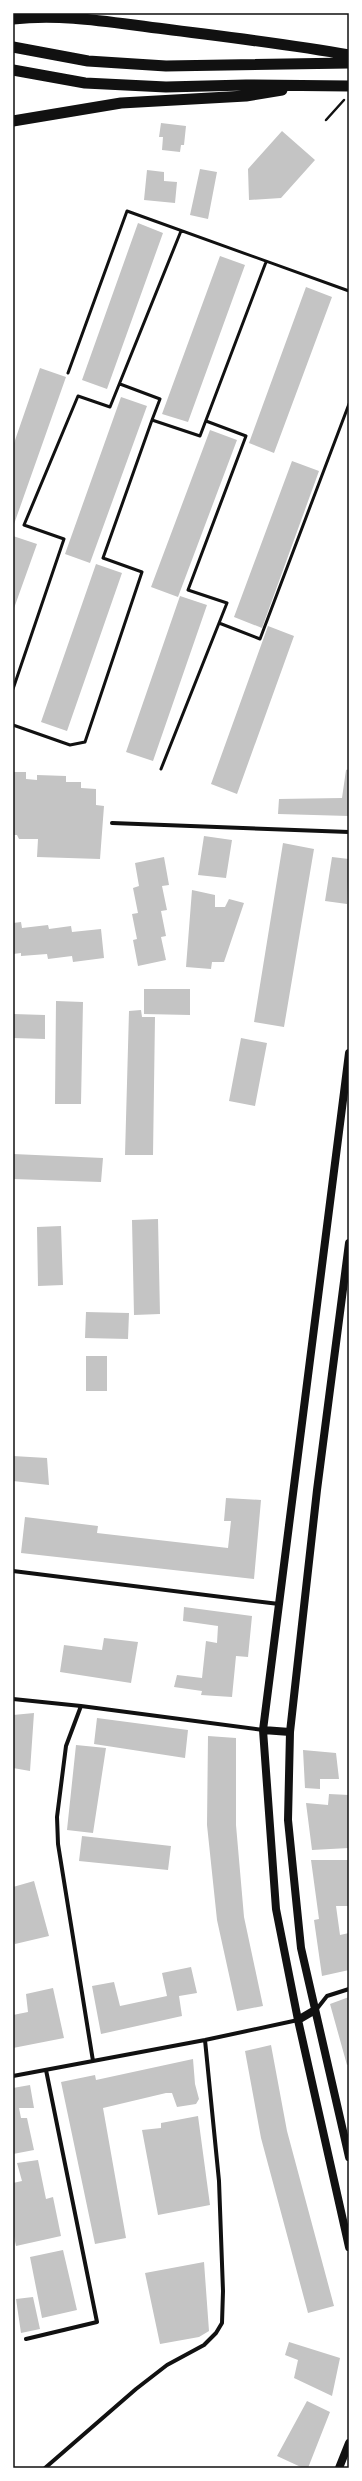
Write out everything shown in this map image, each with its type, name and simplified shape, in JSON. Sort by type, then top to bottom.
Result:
[{"type":"highway","points":[[13,19],[37,16],[68,17],[245,39],[349,55]]},
{"type":"highway","points":[[13,47],[88,61],[166,66],[349,63]]},
{"type":"highway","points":[[13,70],[85,83],[151,86],[349,86]]},
{"type":"highway","points":[[13,121],[121,103],[246,96],[315,85]]},
{"type":"main road","points":[[349,1053],[263,1730],[276,1909],[298,2020],[349,2247]]},
{"type":"main road","points":[[349,1243],[317,1490],[290,1732],[288,1820],[301,1948],[349,2157]]},
{"type":"main road","points":[[263,1730],[290,1732]]},
{"type":"main road","points":[[298,2020],[316,2010]]},
{"type":"main road","points":[[339,2468],[349,2443]]},
{"type":"street","points":[[112,823],[349,832]]},
{"type":"street","points":[[13,1571],[279,1604]]},
{"type":"street","points":[[13,1699],[81,1706],[263,1730]]},
{"type":"street","points":[[81,1706],[66,1746],[57,1816],[58,1844],[93,2061]]},
{"type":"street","points":[[316,2010],[327,1996],[349,1988]]},
{"type":"street","points":[[13,2076],[205,2040],[298,2020]]},
{"type":"street","points":[[45,2468],[136,2389],[167,2365],[204,2345],[216,2333],[222,2323],[223,2291],[219,2182],[205,2040]]},
{"type":"street","points":[[26,2339],[97,2322],[46,2070]]},
{"type":"lane","points":[[68,373],[127,211],[349,292]]},
{"type":"lane","points":[[13,689],[64,539],[24,525],[78,396],[110,407],[181,230]]},
{"type":"lane","points":[[152,420],[200,436],[266,262]]},
{"type":"lane","points":[[13,726],[70,745],[85,742],[142,572],[103,558],[160,399],[120,384]]},
{"type":"lane","points":[[219,622],[260,639],[349,404]]},
{"type":"lane","points":[[160,769],[227,603],[188,590],[246,436],[206,421]]},
{"type":"path","points":[[326,120],[344,99]]},
{"type":"building","points":[[161,123],[186,126],[184,145],[181,145],[180,152],[162,150],[163,137],[159,137]]},
{"type":"building","points":[[282,131],[315,160],[281,198],[249,200],[248,169]]},
{"type":"building","points":[[200,169],[217,172],[208,219],[190,215]]},
{"type":"building","points":[[147,170],[164,172],[164,181],[177,182],[175,203],[144,200]]},
{"type":"building","points":[[138,223],[163,233],[107,389],[82,380]]},
{"type":"building","points":[[220,256],[245,265],[188,422],[162,414]]},
{"type":"building","points":[[306,287],[332,297],[274,453],[249,443]]},
{"type":"building","points":[[40,368],[66,377],[13,527],[13,446]]},
{"type":"building","points":[[121,397],[147,406],[90,563],[65,554]]},
{"type":"building","points":[[210,430],[237,440],[178,597],[151,587]]},
{"type":"building","points":[[292,461],[319,471],[262,628],[234,617]]},
{"type":"building","points":[[13,536],[37,544],[13,611]]},
{"type":"building","points":[[96,564],[122,573],[67,731],[41,722]]},
{"type":"building","points":[[180,596],[207,605],[153,761],[126,752]]},
{"type":"building","points":[[268,626],[294,636],[237,794],[211,784]]},
{"type":"building","points":[[349,769],[349,816],[278,814],[279,799],[342,798],[346,770]]},
{"type":"building","points":[[13,772],[26,772],[26,779],[37,780],[37,775],[66,776],[66,782],[81,782],[81,788],[96,789],[96,805],[104,806],[100,859],[37,857],[38,839],[19,839],[17,835],[13,835]]},
{"type":"building","points":[[204,836],[232,840],[226,878],[198,875]]},
{"type":"building","points":[[283,843],[314,849],[284,1027],[254,1022]]},
{"type":"building","points":[[164,857],[169,885],[162,886],[167,910],[161,911],[166,936],[161,937],[166,960],[138,966],[133,940],[137,939],[132,914],[138,913],[133,888],[139,886],[135,863]]},
{"type":"building","points":[[332,857],[349,859],[347,904],[325,901]]},
{"type":"building","points":[[192,890],[215,895],[215,907],[225,907],[229,899],[244,903],[224,962],[212,962],[211,969],[186,967]]},
{"type":"building","points":[[21,922],[22,928],[48,925],[49,929],[71,926],[72,932],[101,929],[104,958],[73,962],[72,956],[48,959],[47,954],[21,956],[21,953],[13,954],[13,923]]},
{"type":"building","points":[[144,989],[190,989],[190,1015],[144,1014]]},
{"type":"building","points":[[56,1001],[83,1002],[81,1104],[55,1104]]},
{"type":"building","points":[[141,1010],[142,1017],[155,1017],[153,1155],[125,1155],[129,1011]]},
{"type":"building","points":[[13,1014],[45,1015],[45,1039],[13,1038]]},
{"type":"building","points":[[241,1038],[267,1043],[255,1106],[229,1101]]},
{"type":"building","points":[[13,1154],[103,1158],[101,1182],[13,1179]]},
{"type":"building","points":[[158,1219],[160,1314],[134,1315],[132,1220]]},
{"type":"building","points":[[61,1226],[63,1285],[38,1286],[37,1227]]},
{"type":"building","points":[[86,1312],[129,1313],[128,1339],[85,1338]]},
{"type":"building","points":[[86,1356],[107,1356],[107,1391],[86,1391]]},
{"type":"building","points":[[13,1456],[47,1458],[49,1485],[13,1481]]},
{"type":"building","points":[[226,1498],[261,1500],[254,1579],[21,1553],[25,1517],[98,1526],[97,1533],[228,1548],[231,1521],[224,1521]]},
{"type":"building","points":[[184,1607],[252,1616],[248,1657],[236,1656],[232,1697],[201,1695],[202,1691],[174,1687],[177,1675],[202,1678],[206,1641],[217,1643],[218,1626],[183,1621]]},
{"type":"building","points":[[104,1638],[138,1642],[131,1683],[60,1672],[64,1645],[102,1650]]},
{"type":"building","points":[[34,1713],[30,1771],[13,1768],[13,1715]]},
{"type":"building","points":[[97,1718],[188,1730],[185,1758],[94,1744]]},
{"type":"building","points":[[208,1736],[236,1738],[236,1825],[244,1917],[263,2006],[237,2011],[217,1920],[207,1825]]},
{"type":"building","points":[[76,1745],[106,1748],[93,1833],[67,1830]]},
{"type":"building","points":[[303,1750],[336,1753],[339,1779],[320,1779],[320,1789],[305,1788]]},
{"type":"building","points":[[329,1794],[349,1795],[349,1848],[312,1850],[306,1803],[328,1805]]},
{"type":"building","points":[[82,1836],[171,1846],[168,1870],[79,1861]]},
{"type":"building","points":[[311,1860],[349,1860],[349,1906],[336,1906],[340,1935],[349,1933],[349,1970],[322,1976],[314,1920],[319,1919]]},
{"type":"building","points":[[34,1881],[49,1936],[15,1944],[13,1936],[13,1887]]},
{"type":"building","points":[[191,1967],[197,1993],[179,1996],[182,2016],[101,2034],[92,1986],[114,1982],[120,2006],[167,1996],[162,1973]]},
{"type":"building","points":[[53,1988],[64,2038],[13,2048],[13,2015],[28,2012],[26,1994]]},
{"type":"building","points":[[349,1997],[349,2064],[347,2065],[330,2004]]},
{"type":"building","points":[[271,2045],[287,2131],[334,2306],[308,2313],[261,2138],[245,2051]]},
{"type":"building","points":[[193,2059],[195,2084],[199,2099],[196,2104],[177,2107],[172,2093],[166,2093],[103,2108],[126,2238],[95,2244],[61,2082],[95,2075],[96,2080]]},
{"type":"building","points":[[30,2085],[34,2108],[19,2108],[21,2118],[27,2118],[34,2150],[13,2154],[13,2088]]},
{"type":"building","points":[[198,2116],[210,2205],[158,2215],[142,2130],[161,2128],[161,2123]]},
{"type":"building","points":[[38,2160],[46,2199],[53,2197],[61,2236],[16,2246],[13,2231],[13,2183],[22,2181],[17,2163]]},
{"type":"building","points":[[63,2250],[77,2310],[42,2318],[30,2257]]},
{"type":"building","points":[[204,2262],[209,2331],[199,2337],[160,2344],[145,2273]]},
{"type":"building","points":[[33,2297],[40,2329],[21,2333],[16,2299]]},
{"type":"building","points":[[289,2342],[340,2358],[332,2396],[294,2378],[298,2360],[285,2355]]},
{"type":"building","points":[[307,2401],[330,2412],[308,2468],[303,2468],[277,2456]]}]
